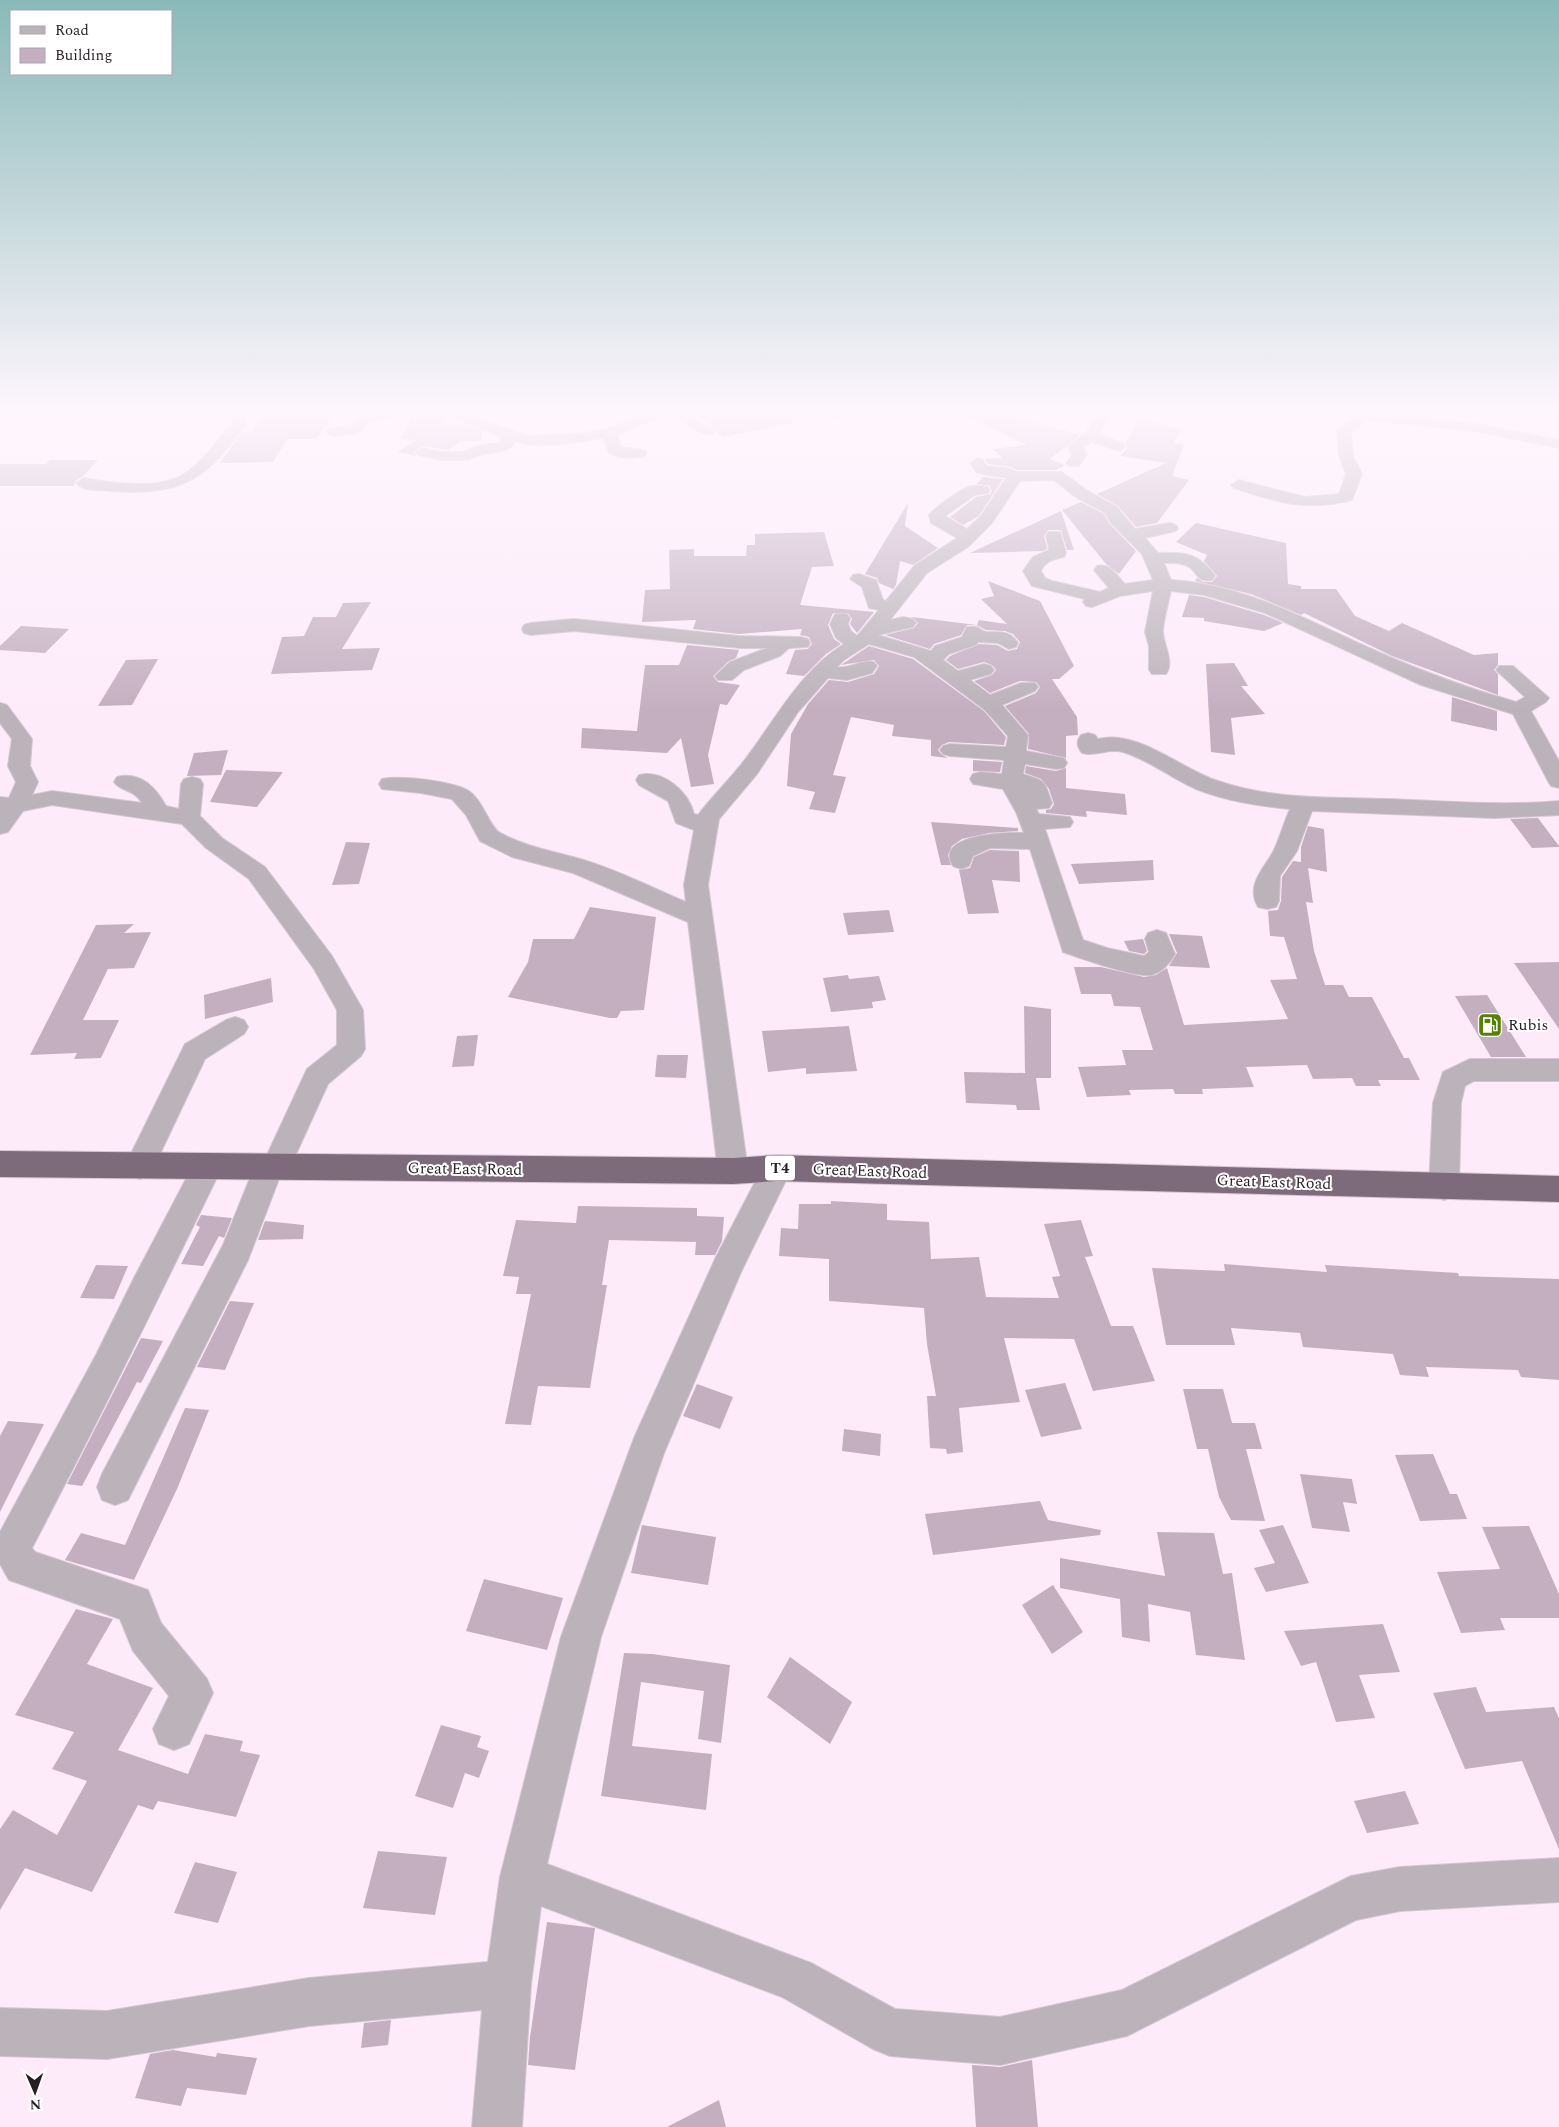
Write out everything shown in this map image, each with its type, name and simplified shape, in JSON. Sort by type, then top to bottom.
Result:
[{"type":"highway","name":"Great East Road","points":[[0,1164],[733,1171],[776,1168],[1559,1189]]},
{"type":"street","points":[[939,512],[937,514],[937,520],[956,529],[967,538]]},
{"type":"street","points":[[733,1171],[696,885],[708,818],[749,769],[790,708],[823,672],[860,641],[891,607],[921,569],[967,538],[991,512]]},
{"type":"street","points":[[1112,512],[1124,534],[1152,558],[1161,574],[1163,583],[1154,632],[1158,646],[1159,670]]},
{"type":"street","points":[[1124,534],[1149,533],[1170,528]]},
{"type":"street","points":[[1054,536],[1058,553],[1048,554],[1035,565],[1032,571],[1038,581],[1044,585],[1080,591],[1096,600],[1120,590],[1163,583],[1212,590],[1273,609],[1296,622],[1416,676],[1520,710],[1559,781]]},
{"type":"street","points":[[1152,558],[1185,559],[1196,562],[1202,573],[1206,576]]},
{"type":"street","points":[[1103,570],[1120,590]]},
{"type":"street","points":[[859,579],[870,584],[876,604],[891,607]]},
{"type":"street","points":[[841,618],[839,624],[843,634],[860,641],[899,622],[907,623]]},
{"type":"street","points":[[531,629],[574,625],[860,641],[920,653],[989,703],[1018,735],[1012,782],[1014,793],[1036,812],[1062,822]]},
{"type":"street","points":[[932,661],[942,650],[969,640],[974,633],[984,638],[1002,637],[1009,643]]},
{"type":"street","points":[[725,676],[730,669],[749,661],[771,656],[794,638]]},
{"type":"street","points":[[823,672],[847,674],[865,670],[867,666]]},
{"type":"street","points":[[937,686],[984,670]]},
{"type":"street","points":[[1506,670],[1539,698],[1527,703],[1520,710]]},
{"type":"street","points":[[989,703],[1028,687]]},
{"type":"street","points":[[0,709],[22,740],[19,766],[27,782],[8,804],[0,827]]},
{"type":"street","points":[[777,728],[800,729]]},
{"type":"street","points":[[1088,739],[1089,749],[1111,742],[1126,746],[1204,784],[1266,800],[1489,811],[1559,808]]},
{"type":"street","points":[[950,750],[1016,754],[1036,761],[1056,763]]},
{"type":"street","points":[[982,779],[1012,782]]},
{"type":"street","points":[[646,780],[670,791],[681,801],[684,818],[707,827]]},
{"type":"street","points":[[125,782],[140,785],[147,792],[158,812]]},
{"type":"street","points":[[189,818],[192,784]]},
{"type":"street","points":[[390,784],[421,786],[459,794],[476,812],[488,836],[520,852],[580,867],[700,917]]},
{"type":"street","points":[[8,804],[52,798],[189,818],[214,843],[257,873],[323,963],[350,1010],[351,1049],[317,1077],[272,1167],[237,1250],[114,1487]]},
{"type":"street","points":[[1267,901],[1268,876],[1286,851],[1292,826],[1306,802]]},
{"type":"street","points":[[1036,812],[1039,842],[1072,946],[1105,957],[1149,966],[1162,954],[1157,939]]},
{"type":"street","points":[[962,861],[962,852],[977,842],[992,840],[1039,842]]},
{"type":"street","points":[[140,1166],[195,1052],[235,1027]]},
{"type":"street","points":[[1444,1187],[1447,1103],[1453,1080],[1470,1070],[1559,1070]]},
{"type":"street","points":[[174,1730],[193,1693],[147,1638],[134,1604],[22,1567],[12,1548],[108,1366],[207,1166]]},
{"type":"street","points":[[497,2127],[508,1984],[522,1877],[581,1637],[644,1461],[727,1267],[776,1168]]},
{"type":"street","points":[[522,1877],[795,1979],[890,2032],[1000,2041],[1127,2012],[1352,1898],[1400,1889],[1559,1880]]},
{"type":"street","points":[[0,2032],[108,2035],[309,2002],[508,1984]]},
{"type":"building","points":[[902,512],[907,512],[905,526],[938,548],[913,565],[900,561],[896,585],[893,589],[879,583],[877,578],[865,574]]},
{"type":"building","points":[[956,512],[981,512],[979,516],[963,525],[950,517]]},
{"type":"building","points":[[1058,512],[1061,512],[1074,550],[1067,550],[1061,530],[1048,530],[1044,536],[1047,549],[1043,551],[970,553]]},
{"type":"building","points":[[1064,512],[1101,512],[1104,514],[1109,523],[1136,551],[1119,574],[1106,564]]},
{"type":"building","points":[[1123,512],[1165,512],[1157,523],[1136,527]]},
{"type":"building","points":[[1196,523],[1286,543],[1288,584],[1301,586],[1301,589],[1336,589],[1355,616],[1389,631],[1402,623],[1474,655],[1498,653],[1498,665],[1494,670],[1498,674],[1498,695],[1392,656],[1304,613],[1301,615],[1251,594],[1195,581],[1197,578],[1203,582],[1212,582],[1217,576],[1204,561],[1207,555],[1176,542]]},
{"type":"building","points":[[824,532],[834,566],[812,567],[800,605],[874,612],[857,633],[850,624],[852,619],[848,613],[833,613],[828,625],[834,639],[841,644],[826,654],[804,676],[786,674],[795,650],[808,649],[812,644],[809,637],[800,635],[802,629],[739,634],[693,629],[696,620],[642,622],[645,590],[670,589],[669,550],[694,549],[694,556],[746,556],[747,545],[755,545],[755,534]]},
{"type":"building","points":[[988,581],[1040,601],[1074,666],[1059,679],[1052,679],[1077,717],[1078,735],[1066,736],[1066,758],[1028,749],[1029,734],[1005,706],[1036,693],[1040,687],[1036,682],[1020,681],[990,693],[974,681],[992,675],[996,670],[992,665],[984,662],[958,669],[946,660],[950,656],[979,644],[997,645],[1008,651],[1017,649],[1020,642],[1013,634],[1005,631],[986,630],[976,625],[967,625],[961,635],[934,644],[930,649],[885,635],[914,628],[918,623],[912,617],[977,625],[979,620],[1007,624],[981,599],[994,596]]},
{"type":"building","points":[[1189,595],[1204,597],[1264,615],[1283,623],[1264,631],[1204,621],[1204,618],[1182,617]]},
{"type":"building","points":[[371,602],[342,649],[380,648],[372,670],[271,674],[282,637],[304,636],[313,617],[336,617],[343,603]]},
{"type":"building","points":[[21,626],[69,629],[45,653],[0,650],[0,646]]},
{"type":"building","points":[[687,645],[739,650],[736,658],[729,661],[713,676],[718,682],[740,685],[727,705],[720,704],[708,755],[714,784],[691,787],[681,738],[667,753],[581,748],[582,728],[637,731],[645,665],[679,665]]},
{"type":"building","points":[[869,646],[913,659],[984,711],[1006,737],[1004,745],[949,742],[942,745],[938,750],[948,758],[931,756],[931,740],[892,736],[894,725],[851,717],[833,775],[846,777],[835,813],[809,809],[815,792],[787,786],[791,734],[808,704],[829,680],[848,682],[874,674],[879,666],[874,660],[841,665]]},
{"type":"building","points":[[158,659],[132,705],[98,706],[126,660]]},
{"type":"building","points":[[1234,663],[1248,686],[1241,686],[1265,714],[1231,718],[1235,755],[1211,752],[1206,664]]},
{"type":"building","points":[[1452,697],[1497,711],[1497,731],[1451,721]]},
{"type":"building","points":[[228,750],[221,775],[187,776],[194,753]]},
{"type":"building","points":[[973,760],[1002,762],[1000,772],[973,771]]},
{"type":"building","points":[[1026,766],[1056,771],[1066,768],[1066,788],[1125,794],[1127,815],[1086,811],[1087,817],[1046,813],[1046,810],[1051,809],[1054,804],[1049,789],[1041,779],[1025,773]]},
{"type":"building","points":[[226,770],[283,772],[257,807],[210,802]]},
{"type":"building","points":[[1538,818],[1559,847],[1532,848],[1510,819]]},
{"type":"building","points":[[931,822],[1018,828],[1018,831],[989,833],[962,839],[952,846],[948,855],[951,865],[941,865]]},
{"type":"building","points":[[1308,826],[1324,829],[1327,872],[1308,868],[1313,903],[1306,902],[1314,951],[1325,985],[1343,985],[1349,997],[1372,997],[1404,1058],[1409,1058],[1420,1080],[1378,1080],[1381,1086],[1356,1086],[1352,1078],[1313,1079],[1307,1065],[1246,1067],[1254,1087],[1202,1089],[1203,1094],[1175,1094],[1173,1089],[1129,1090],[1131,1095],[1087,1097],[1078,1067],[1126,1065],[1122,1050],[1153,1050],[1140,1007],[1114,1006],[1111,994],[1081,994],[1074,967],[1101,967],[1144,977],[1156,975],[1167,968],[1184,1025],[1288,1019],[1270,980],[1297,979],[1284,937],[1270,936],[1268,911],[1278,910],[1281,901],[1282,877],[1293,861],[1301,862],[1301,847]]},
{"type":"building","points":[[346,842],[370,843],[359,884],[332,885]]},
{"type":"building","points":[[990,850],[1019,851],[1020,882],[992,880],[999,913],[968,914],[959,870],[970,868],[974,857]]},
{"type":"building","points":[[1153,860],[1154,880],[1079,884],[1071,864]]},
{"type":"building","points":[[590,907],[656,917],[644,1010],[621,1011],[617,1018],[610,1018],[508,997],[528,962],[533,939],[574,939]]},
{"type":"building","points":[[889,910],[894,932],[848,935],[843,913]]},
{"type":"building","points":[[134,924],[124,933],[151,932],[134,968],[108,969],[83,1020],[119,1020],[101,1058],[74,1059],[77,1053],[30,1055],[96,925]]},
{"type":"building","points":[[1169,934],[1202,936],[1210,968],[1169,966],[1177,953]]},
{"type":"building","points":[[1143,939],[1147,951],[1144,954],[1129,951],[1124,941]]},
{"type":"building","points":[[1559,962],[1559,1029],[1514,963]]},
{"type":"building","points":[[848,975],[849,979],[879,976],[886,1000],[872,1002],[873,1008],[831,1012],[823,978]]},
{"type":"building","points":[[271,978],[273,1002],[205,1019],[204,995]]},
{"type":"building","points":[[1487,995],[1526,1057],[1491,1057],[1455,996]]},
{"type":"building","points":[[1024,1006],[1051,1009],[1051,1078],[1036,1078],[1040,1110],[1017,1110],[1016,1105],[966,1103],[964,1072],[1025,1073]]},
{"type":"building","points":[[849,1026],[857,1071],[806,1074],[806,1068],[768,1072],[762,1031]]},
{"type":"building","points":[[478,1035],[474,1066],[452,1067],[457,1036]]},
{"type":"building","points":[[657,1055],[688,1055],[686,1078],[655,1077]]},
{"type":"building","points":[[831,1201],[887,1204],[887,1220],[929,1222],[931,1259],[979,1257],[986,1297],[1059,1298],[1052,1277],[1060,1276],[1044,1224],[1081,1220],[1093,1256],[1085,1257],[1111,1326],[1133,1326],[1155,1381],[1093,1391],[1074,1339],[1004,1338],[1020,1402],[959,1408],[963,1452],[947,1454],[946,1449],[930,1448],[927,1396],[936,1396],[927,1344],[924,1308],[829,1301],[829,1259],[779,1256],[781,1228],[798,1229],[799,1204],[831,1204]]},
{"type":"building","points":[[578,1206],[697,1208],[697,1216],[724,1217],[722,1241],[715,1255],[695,1255],[696,1242],[609,1240],[602,1285],[607,1285],[590,1388],[538,1386],[531,1425],[505,1424],[531,1294],[516,1294],[519,1277],[503,1276],[516,1220],[576,1223]]},
{"type":"building","points":[[201,1215],[232,1218],[224,1238],[219,1236],[203,1266],[181,1264],[200,1227],[196,1225]]},
{"type":"building","points":[[265,1221],[304,1225],[303,1239],[258,1240]]},
{"type":"building","points":[[1224,1264],[1327,1272],[1325,1265],[1458,1273],[1459,1276],[1559,1279],[1559,1380],[1521,1377],[1518,1370],[1426,1367],[1429,1377],[1400,1375],[1393,1354],[1303,1347],[1300,1333],[1231,1328],[1235,1345],[1166,1345],[1152,1268],[1225,1271]]},
{"type":"building","points":[[96,1265],[128,1266],[114,1299],[80,1298]]},
{"type":"building","points":[[230,1301],[254,1303],[225,1370],[197,1367]]},
{"type":"building","points":[[141,1338],[163,1341],[141,1383],[137,1382],[82,1486],[67,1484]]},
{"type":"building","points":[[1065,1383],[1082,1429],[1041,1437],[1025,1390]]},
{"type":"building","points":[[697,1384],[733,1397],[720,1429],[683,1416]]},
{"type":"building","points":[[1183,1389],[1223,1389],[1232,1423],[1255,1423],[1262,1449],[1246,1449],[1265,1521],[1231,1520],[1219,1497],[1208,1449],[1197,1449]]},
{"type":"building","points":[[185,1408],[209,1410],[177,1489],[134,1580],[65,1560],[81,1533],[125,1545]]},
{"type":"building","points":[[8,1421],[44,1424],[0,1512],[0,1436]]},
{"type":"building","points":[[844,1429],[881,1434],[880,1456],[842,1451]]},
{"type":"building","points":[[1433,1454],[1450,1494],[1457,1494],[1467,1519],[1420,1521],[1395,1455]]},
{"type":"building","points":[[1300,1474],[1352,1479],[1357,1504],[1343,1502],[1350,1532],[1312,1528]]},
{"type":"building","points":[[1040,1501],[1048,1520],[1101,1530],[1100,1535],[933,1555],[925,1514]]},
{"type":"building","points":[[642,1525],[716,1537],[708,1585],[631,1573]]},
{"type":"building","points":[[1283,1525],[1309,1583],[1266,1592],[1254,1568],[1275,1563],[1259,1530]]},
{"type":"building","points":[[1529,1526],[1559,1594],[1559,1618],[1500,1618],[1505,1630],[1461,1633],[1437,1572],[1500,1569],[1482,1527]]},
{"type":"building","points":[[1157,1532],[1214,1533],[1223,1574],[1232,1573],[1245,1660],[1196,1655],[1190,1612],[1148,1604],[1150,1642],[1122,1637],[1120,1599],[1060,1588],[1060,1558],[1165,1576]]},
{"type":"building","points":[[484,1579],[563,1598],[547,1650],[466,1631]]},
{"type":"building","points":[[1053,1585],[1083,1632],[1052,1654],[1022,1605]]},
{"type":"building","points":[[76,1609],[113,1619],[87,1664],[153,1688],[118,1750],[188,1774],[205,1734],[243,1741],[240,1751],[260,1755],[236,1817],[158,1801],[153,1810],[138,1805],[92,1892],[25,1868],[0,1910],[0,1829],[13,1810],[57,1835],[87,1781],[52,1769],[74,1732],[15,1715]]},
{"type":"building","points":[[1383,1624],[1400,1672],[1359,1675],[1375,1718],[1336,1722],[1316,1662],[1301,1666],[1284,1631]]},
{"type":"building","points":[[624,1653],[652,1654],[730,1665],[721,1743],[698,1739],[704,1691],[641,1682],[632,1746],[712,1754],[706,1810],[601,1796]]},
{"type":"building","points":[[790,1657],[852,1702],[830,1744],[767,1697]]},
{"type":"building","points":[[1476,1687],[1486,1712],[1554,1707],[1559,1718],[1559,1849],[1522,1761],[1465,1769],[1433,1693]]},
{"type":"building","points":[[441,1725],[481,1736],[477,1747],[489,1751],[479,1778],[465,1773],[453,1808],[415,1796]]},
{"type":"building","points":[[1405,1791],[1419,1824],[1367,1833],[1354,1801]]},
{"type":"building","points":[[378,1851],[447,1857],[435,1915],[363,1908]]},
{"type":"building","points":[[195,1862],[237,1872],[218,1923],[174,1913]]},
{"type":"building","points":[[547,1922],[595,1928],[575,2070],[528,2065],[530,2037]]},
{"type":"building","points":[[391,2020],[388,2045],[361,2048],[364,2023]]},
{"type":"building","points":[[173,2050],[216,2057],[217,2053],[257,2058],[246,2095],[187,2088],[181,2106],[135,2098],[150,2054]]},
{"type":"building","points":[[1032,2060],[1038,2127],[976,2127],[972,2065],[1000,2067]]},
{"type":"building","points":[[719,2100],[726,2127],[667,2127]]},
{"type":"place","name":"Rubis","points":[[1490,1025]]}]
